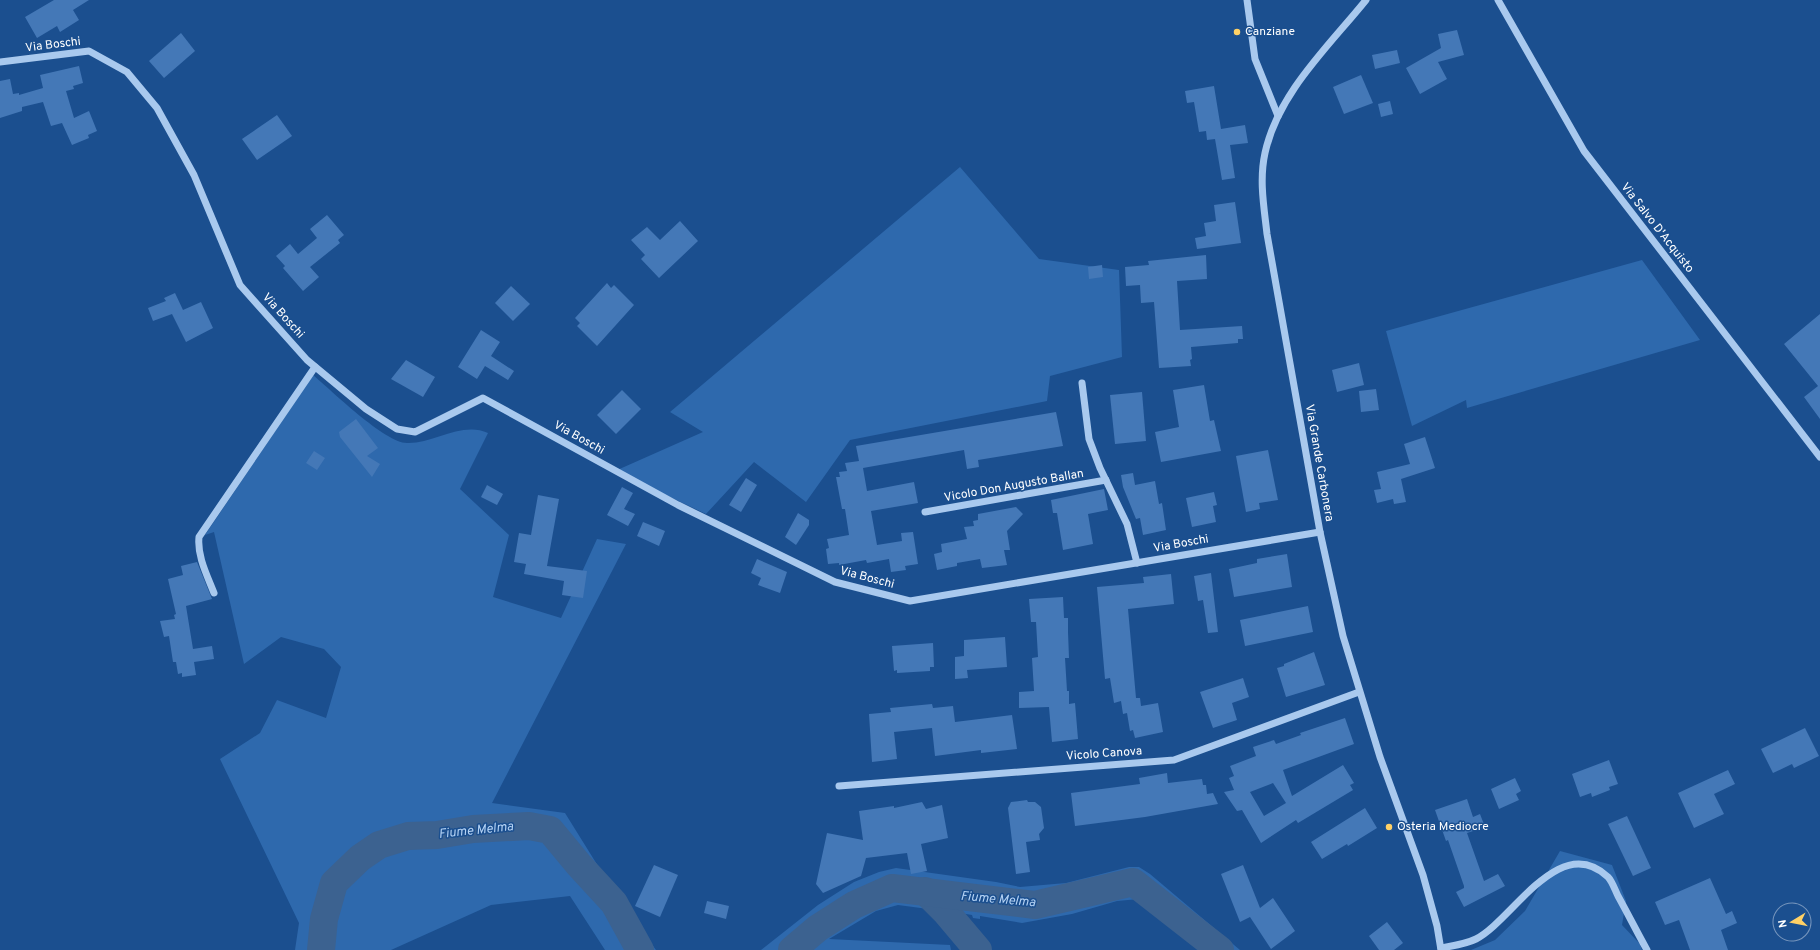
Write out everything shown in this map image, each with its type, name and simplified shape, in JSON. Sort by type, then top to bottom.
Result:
[{"type":"street","points":[[1247,0],[1255,59],[1278,116]]},
{"type":"street","name":"Via Grande Carbonera","points":[[1366,0],[1306,74],[1278,116],[1265,153],[1261,187],[1267,234],[1320,532],[1342,636],[1396,805],[1423,875],[1437,926],[1441,949]]},
{"type":"street","name":"Via Salvo D'Acquisto","points":[[1498,0],[1584,151],[1820,457]]},
{"type":"street","name":"Via Boschi","points":[[0,62],[89,51],[127,72],[157,108],[194,175],[240,285],[315,367],[366,409],[397,429],[415,432],[483,398],[678,505],[835,582],[910,601],[1320,532]]},
{"type":"street","points":[[214,593],[200,556],[198,546],[199,537],[315,367]]},
{"type":"street","name":"Vicolo Don Augusto Ballan","points":[[1082,383],[1089,439],[1106,480],[1127,524],[1137,563]]},
{"type":"street","name":"Vicolo Don Augusto Ballan","points":[[925,512],[1106,480]]},
{"type":"street","name":"Vicolo Canova","points":[[839,786],[1174,760],[1359,692]]},
{"type":"street","points":[[1441,949],[1476,940],[1529,890],[1564,866],[1576,864],[1588,865],[1608,878],[1647,950]]},
{"type":"shaded area","points":[[960,167],[1039,259],[1119,270],[1122,357],[1050,376],[1047,401],[850,440],[806,502],[754,462],[706,514],[615,471],[703,432],[670,412]]},
{"type":"shaded area","points":[[1642,260],[1700,340],[1467,408],[1466,400],[1412,426],[1386,331]]},
{"type":"shaded area","points":[[313,375],[358,415],[397,441],[407,443],[417,442],[458,431],[468,430],[478,430],[488,433],[460,489],[509,535],[493,597],[561,618],[597,539],[626,544],[492,803],[565,813],[621,903],[656,950],[605,950],[570,896],[491,905],[391,950],[295,950],[299,923],[220,759],[260,733],[277,700],[326,718],[341,667],[324,649],[281,637],[244,664],[214,532],[205,535]]},
{"type":"shaded area","points":[[1560,851],[1612,865],[1626,901],[1622,925],[1640,944],[1642,950],[1471,950],[1495,940],[1525,911]]},
{"type":"shaded area","points":[[1129,867],[1139,867],[1150,874],[1240,950],[1199,950],[1150,905],[1139,899],[1117,901],[1072,914],[1022,923],[980,916],[980,919],[973,918],[972,915],[898,905],[876,911],[829,939],[950,945],[951,950],[761,950],[818,905],[854,882],[879,872],[896,868],[996,882],[1020,887],[1066,883]]},
{"type":"building","points":[[54,0],[89,0],[73,10],[79,20],[60,32],[57,26],[37,38],[25,17]]},
{"type":"building","points":[[1457,30],[1464,55],[1438,62],[1447,79],[1420,94],[1406,68],[1441,48],[1438,34]]},
{"type":"building","points":[[181,33],[195,51],[164,78],[149,61]]},
{"type":"building","points":[[1397,50],[1400,63],[1375,69],[1372,55]]},
{"type":"building","points":[[79,66],[83,83],[73,86],[74,89],[66,91],[74,118],[89,111],[97,131],[88,135],[89,138],[72,145],[62,123],[51,126],[43,102],[22,107],[22,111],[0,118],[0,81],[10,79],[13,94],[19,93],[19,95],[43,88],[40,75]]},
{"type":"building","points":[[1361,75],[1373,103],[1344,114],[1333,87]]},
{"type":"building","points":[[1214,86],[1221,129],[1245,125],[1248,143],[1230,145],[1235,178],[1222,180],[1215,139],[1207,140],[1206,131],[1199,132],[1194,102],[1187,103],[1185,91]]},
{"type":"building","points":[[1390,101],[1393,114],[1381,117],[1378,104]]},
{"type":"building","points":[[277,115],[292,136],[257,160],[242,139]]},
{"type":"building","points":[[1235,202],[1241,243],[1197,249],[1195,238],[1206,236],[1204,223],[1216,221],[1214,205]]},
{"type":"building","points":[[327,215],[344,235],[338,240],[340,243],[310,267],[319,277],[303,291],[283,268],[285,266],[276,256],[290,244],[298,254],[317,238],[310,229]]},
{"type":"building","points":[[680,221],[698,241],[659,278],[641,259],[645,255],[631,240],[647,227],[660,240]]},
{"type":"building","points":[[1206,255],[1207,279],[1177,281],[1180,330],[1242,326],[1243,339],[1238,339],[1238,343],[1191,347],[1191,366],[1159,368],[1154,302],[1141,303],[1140,285],[1126,286],[1125,267],[1149,265],[1148,261]]},
{"type":"building","points":[[1102,265],[1103,277],[1089,279],[1088,267]]},
{"type":"building","points":[[607,283],[611,288],[614,285],[634,305],[597,346],[577,326],[580,323],[575,318]]},
{"type":"building","points":[[511,286],[530,304],[513,321],[495,303]]},
{"type":"building","points":[[175,293],[183,310],[201,302],[213,328],[186,342],[172,314],[153,321],[148,308],[166,301],[164,298]]},
{"type":"building","points":[[1820,314],[1820,419],[1804,397],[1818,386],[1784,344]]},
{"type":"building","points":[[481,330],[500,342],[491,356],[514,371],[508,380],[485,366],[477,379],[458,367]]},
{"type":"building","points":[[406,360],[435,377],[423,397],[391,379]]},
{"type":"building","points":[[1359,363],[1364,385],[1337,392],[1332,370]]},
{"type":"building","points":[[1204,385],[1210,421],[1214,420],[1221,451],[1161,462],[1155,432],[1179,427],[1173,390]]},
{"type":"building","points":[[1376,389],[1379,410],[1361,412],[1359,391]]},
{"type":"building","points":[[622,390],[641,409],[616,434],[597,415]]},
{"type":"building","points":[[1142,392],[1146,441],[1115,444],[1110,395]]},
{"type":"building","points":[[1056,412],[1063,446],[978,460],[979,467],[967,469],[964,450],[863,468],[867,491],[914,482],[918,503],[871,511],[877,545],[902,541],[901,533],[913,532],[918,564],[905,566],[906,570],[891,572],[889,559],[867,563],[866,560],[839,565],[839,563],[828,564],[826,549],[829,548],[827,539],[849,535],[845,509],[842,509],[836,477],[840,477],[839,472],[847,471],[845,463],[859,461],[856,446]]},
{"type":"building","points":[[356,419],[378,448],[367,456],[380,464],[372,477],[340,437],[339,432]]},
{"type":"building","points":[[1425,437],[1435,468],[1401,479],[1406,502],[1394,504],[1393,499],[1377,503],[1374,490],[1381,489],[1377,472],[1410,464],[1404,444]]},
{"type":"building","points":[[1268,450],[1278,500],[1259,503],[1260,509],[1246,512],[1236,456]]},
{"type":"building","points":[[314,451],[325,458],[317,470],[306,463]]},
{"type":"building","points":[[1133,473],[1135,485],[1155,481],[1159,504],[1162,503],[1166,530],[1143,535],[1140,518],[1136,519],[1123,487],[1121,475]]},
{"type":"building","points":[[746,478],[757,485],[741,512],[729,505]]},
{"type":"building","points":[[487,485],[503,494],[497,505],[481,497]]},
{"type":"building","points":[[622,487],[633,493],[624,509],[635,514],[628,526],[607,515]]},
{"type":"building","points":[[1104,489],[1108,510],[1088,514],[1093,544],[1063,550],[1057,513],[1053,513],[1051,500]]},
{"type":"building","points":[[1214,492],[1217,505],[1213,506],[1216,522],[1192,527],[1186,498]]},
{"type":"building","points":[[538,495],[559,499],[547,566],[587,571],[583,598],[562,595],[564,581],[524,574],[526,564],[514,562],[519,533],[531,535]]},
{"type":"building","points":[[1016,507],[1023,514],[1007,531],[1010,550],[1004,550],[1007,565],[982,568],[980,559],[957,563],[957,566],[937,570],[934,554],[942,552],[941,544],[967,539],[964,527],[974,526],[973,521],[978,520],[978,514]]},
{"type":"building","points":[[798,513],[809,520],[809,525],[796,545],[785,537]]},
{"type":"building","points":[[643,522],[665,531],[659,546],[637,536]]},
{"type":"building","points":[[1287,554],[1292,587],[1234,597],[1229,569],[1257,563],[1257,559]]},
{"type":"building","points":[[757,559],[787,572],[780,593],[758,585],[761,578],[751,573]]},
{"type":"building","points":[[197,562],[212,599],[186,606],[193,649],[212,646],[214,659],[194,662],[196,675],[182,677],[182,673],[178,674],[176,662],[173,662],[169,636],[164,637],[160,621],[175,619],[174,615],[176,614],[168,579],[183,575],[181,566]]},
{"type":"building","points":[[1211,573],[1218,632],[1208,633],[1203,600],[1198,601],[1194,576]]},
{"type":"building","points":[[1171,574],[1174,604],[1128,609],[1136,698],[1140,698],[1141,706],[1158,703],[1163,732],[1135,738],[1133,730],[1130,731],[1127,713],[1123,714],[1121,701],[1114,703],[1110,678],[1105,679],[1097,587],[1144,583],[1143,577]]},
{"type":"building","points":[[1063,597],[1064,618],[1068,618],[1069,658],[1065,658],[1067,691],[1069,691],[1069,704],[1075,703],[1078,739],[1052,742],[1049,707],[1019,708],[1019,692],[1034,691],[1032,658],[1038,657],[1036,622],[1031,622],[1029,599]]},
{"type":"building","points":[[1308,606],[1313,632],[1245,646],[1240,620]]},
{"type":"building","points":[[1005,637],[1007,667],[967,670],[968,678],[955,679],[955,657],[964,656],[964,640]]},
{"type":"building","points":[[933,643],[934,667],[930,667],[930,671],[897,673],[897,670],[894,671],[892,646]]},
{"type":"building","points":[[1314,652],[1325,685],[1286,697],[1277,668]]},
{"type":"building","points":[[1243,678],[1249,697],[1232,703],[1237,720],[1213,728],[1200,692]]},
{"type":"building","points":[[932,704],[933,708],[953,706],[955,722],[1012,715],[1017,749],[981,753],[981,750],[935,756],[932,728],[894,732],[897,759],[872,762],[869,714],[891,712],[890,708]]},
{"type":"building","points":[[1345,718],[1354,744],[1283,770],[1292,796],[1343,765],[1354,783],[1350,785],[1353,790],[1298,823],[1296,820],[1261,843],[1242,810],[1237,811],[1224,792],[1234,790],[1229,778],[1234,776],[1230,766],[1256,756],[1253,747],[1274,740],[1276,744],[1301,735],[1300,733]],"holes":[[[1273,783],[1286,803],[1264,816],[1250,792]]]},
{"type":"building","points":[[1805,728],[1819,756],[1794,768],[1792,764],[1773,773],[1761,749]]},
{"type":"building","points":[[1609,760],[1618,784],[1609,787],[1610,790],[1592,797],[1591,793],[1580,797],[1572,774]]},
{"type":"building","points":[[1728,770],[1735,784],[1714,794],[1724,814],[1694,828],[1678,793]]},
{"type":"building","points":[[1167,773],[1168,783],[1202,779],[1203,785],[1206,785],[1207,794],[1213,793],[1218,804],[1145,817],[1075,826],[1071,793],[1140,784],[1139,778]]},
{"type":"building","points":[[1515,778],[1521,791],[1516,794],[1519,800],[1499,809],[1491,789]]},
{"type":"building","points":[[1467,799],[1473,817],[1480,814],[1485,827],[1467,833],[1484,881],[1498,874],[1505,886],[1464,907],[1456,892],[1464,888],[1464,886],[1448,840],[1446,841],[1435,810]]},
{"type":"building","points":[[1027,800],[1028,802],[1035,802],[1041,807],[1044,828],[1039,834],[1040,840],[1026,842],[1030,872],[1016,874],[1008,808],[1011,802]]},
{"type":"building","points":[[922,802],[926,809],[942,805],[948,838],[921,844],[927,871],[911,874],[907,853],[866,858],[861,876],[823,893],[816,884],[827,833],[863,840],[859,811],[894,806],[894,808]]},
{"type":"building","points":[[1365,808],[1377,828],[1348,846],[1347,844],[1322,859],[1311,842]]},
{"type":"building","points":[[1627,816],[1651,868],[1633,876],[1608,824]]},
{"type":"building","points":[[654,865],[678,875],[660,917],[635,906]]},
{"type":"building","points":[[1243,865],[1260,908],[1273,898],[1295,931],[1271,949],[1250,917],[1240,922],[1221,874]]},
{"type":"building","points":[[1710,878],[1726,914],[1732,911],[1737,923],[1721,930],[1728,950],[1690,950],[1679,920],[1665,925],[1655,902]]},
{"type":"building","points":[[707,901],[729,906],[726,919],[704,913]]},
{"type":"building","points":[[1387,922],[1403,943],[1394,950],[1379,950],[1369,936]]},
{"type":"waterway","name":"Fiume Melma","points":[[321,950],[324,919],[334,883],[360,858],[379,845],[408,836],[437,835],[473,829],[529,826],[550,830],[579,865],[614,903],[640,950]]},
{"type":"waterway","name":"Fiume Melma","points":[[792,950],[818,928],[854,905],[892,888],[1035,905],[1133,882],[1220,950]]},
{"type":"waterway","points":[[925,891],[945,911],[978,950]]},
{"type":"place","name":"Canziane","points":[[1237,32]]},
{"type":"place","name":"Osteria Mediocre","points":[[1389,827]]}]
